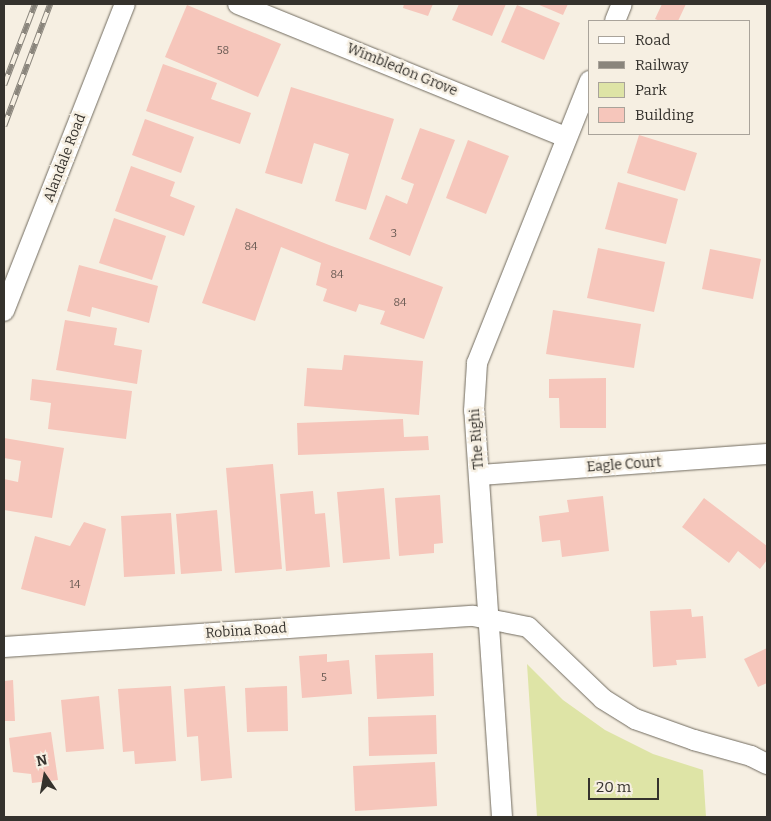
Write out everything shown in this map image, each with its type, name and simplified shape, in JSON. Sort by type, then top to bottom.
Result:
[{"type":"street","name":"Alandale Road","points":[[4,312],[125,4]]},
{"type":"street","name":"Wimbledon Grove","points":[[238,4],[566,137]]},
{"type":"street","points":[[615,20],[622,4]]},
{"type":"street","name":"The Righi","points":[[502,817],[480,475],[474,411],[477,363],[588,86]]},
{"type":"street","name":"Eagle Court","points":[[480,475],[767,454]]},
{"type":"street","name":"Robina Road","points":[[4,648],[473,616],[528,627],[603,699],[635,719],[694,740],[752,756],[767,764]]},
{"type":"green space","points":[[527,664],[563,700],[605,730],[653,754],[703,770],[706,817],[537,817]]},
{"type":"building","points":[[404,4],[433,4],[428,16],[403,8]]},
{"type":"building","points":[[459,4],[506,4],[492,36],[452,20]]},
{"type":"building","points":[[537,4],[568,4],[563,15]]},
{"type":"building","points":[[662,4],[686,4],[678,20],[655,19]]},
{"type":"building","points":[[187,5],[281,44],[258,97],[165,57]]},
{"type":"building","points":[[517,5],[560,23],[544,60],[501,42]]},
{"type":"building","points":[[163,64],[217,83],[211,99],[251,113],[240,144],[146,111]]},
{"type":"building","points":[[291,87],[394,119],[366,210],[335,201],[349,154],[314,143],[302,184],[265,173]]},
{"type":"building","points":[[145,119],[194,137],[181,173],[132,155]]},
{"type":"building","points":[[420,128],[455,140],[410,256],[369,239],[386,195],[407,204],[414,184],[401,179]]},
{"type":"building","points":[[639,135],[697,153],[685,191],[627,173]]},
{"type":"building","points":[[468,140],[509,156],[486,214],[446,198]]},
{"type":"building","points":[[131,166],[175,182],[170,196],[195,206],[184,236],[115,211]]},
{"type":"building","points":[[618,182],[678,199],[666,244],[605,229]]},
{"type":"building","points":[[236,208],[443,287],[424,339],[380,324],[385,311],[359,304],[356,312],[323,301],[327,289],[316,285],[321,263],[281,247],[255,321],[202,303]]},
{"type":"building","points":[[114,218],[166,236],[152,280],[99,263]]},
{"type":"building","points":[[598,248],[665,262],[654,312],[587,298]]},
{"type":"building","points":[[710,249],[761,259],[753,299],[702,289]]},
{"type":"building","points":[[79,265],[158,286],[149,323],[92,307],[90,317],[67,311]]},
{"type":"building","points":[[553,310],[641,324],[634,368],[546,354]]},
{"type":"building","points":[[65,320],[117,328],[114,345],[142,350],[137,384],[56,370]]},
{"type":"building","points":[[344,355],[423,361],[419,415],[304,406],[307,368],[342,370]]},
{"type":"building","points":[[606,378],[606,428],[560,428],[559,398],[549,398],[549,379]]},
{"type":"building","points":[[32,379],[132,391],[126,439],[48,429],[51,403],[30,400]]},
{"type":"building","points":[[403,419],[404,437],[428,436],[429,450],[298,455],[297,423]]},
{"type":"building","points":[[4,438],[64,448],[52,518],[4,510],[4,479],[18,482],[21,461],[4,458]]},
{"type":"building","points":[[273,464],[282,569],[235,573],[226,468]]},
{"type":"building","points":[[384,488],[390,559],[343,563],[337,492]]},
{"type":"building","points":[[313,491],[315,514],[325,513],[330,567],[286,571],[280,494]]},
{"type":"building","points":[[440,495],[443,543],[434,544],[434,553],[399,556],[395,498]]},
{"type":"building","points":[[603,496],[609,551],[562,557],[560,540],[542,542],[539,516],[569,512],[567,500]]},
{"type":"building","points":[[704,498],[767,546],[767,560],[760,569],[738,551],[729,563],[682,527]]},
{"type":"building","points":[[217,510],[222,571],[181,574],[176,514]]},
{"type":"building","points":[[171,513],[175,574],[124,577],[121,516]]},
{"type":"building","points":[[84,522],[106,529],[85,606],[21,589],[35,536],[70,546]]},
{"type":"building","points":[[691,609],[692,617],[703,616],[706,658],[676,660],[677,665],[653,667],[650,611]]},
{"type":"building","points":[[767,648],[767,683],[758,687],[744,659]]},
{"type":"building","points":[[433,653],[434,696],[377,699],[375,655]]},
{"type":"building","points":[[327,654],[327,662],[349,660],[352,694],[302,698],[299,656]]},
{"type":"building","points":[[13,680],[15,721],[4,721],[4,681]]},
{"type":"building","points":[[171,686],[176,761],[135,764],[134,751],[123,752],[118,689]]},
{"type":"building","points":[[225,686],[232,778],[201,781],[198,736],[187,737],[184,689]]},
{"type":"building","points":[[287,686],[288,731],[247,732],[245,688]]},
{"type":"building","points":[[99,696],[104,749],[66,752],[61,700]]},
{"type":"building","points":[[436,715],[437,754],[369,756],[368,717]]},
{"type":"building","points":[[51,732],[58,780],[32,783],[31,774],[13,772],[9,738]]},
{"type":"building","points":[[435,762],[437,806],[355,811],[353,766]]},
{"type":"railway","points":[[4,85],[35,4]]},
{"type":"railway","points":[[4,126],[50,4]]}]
